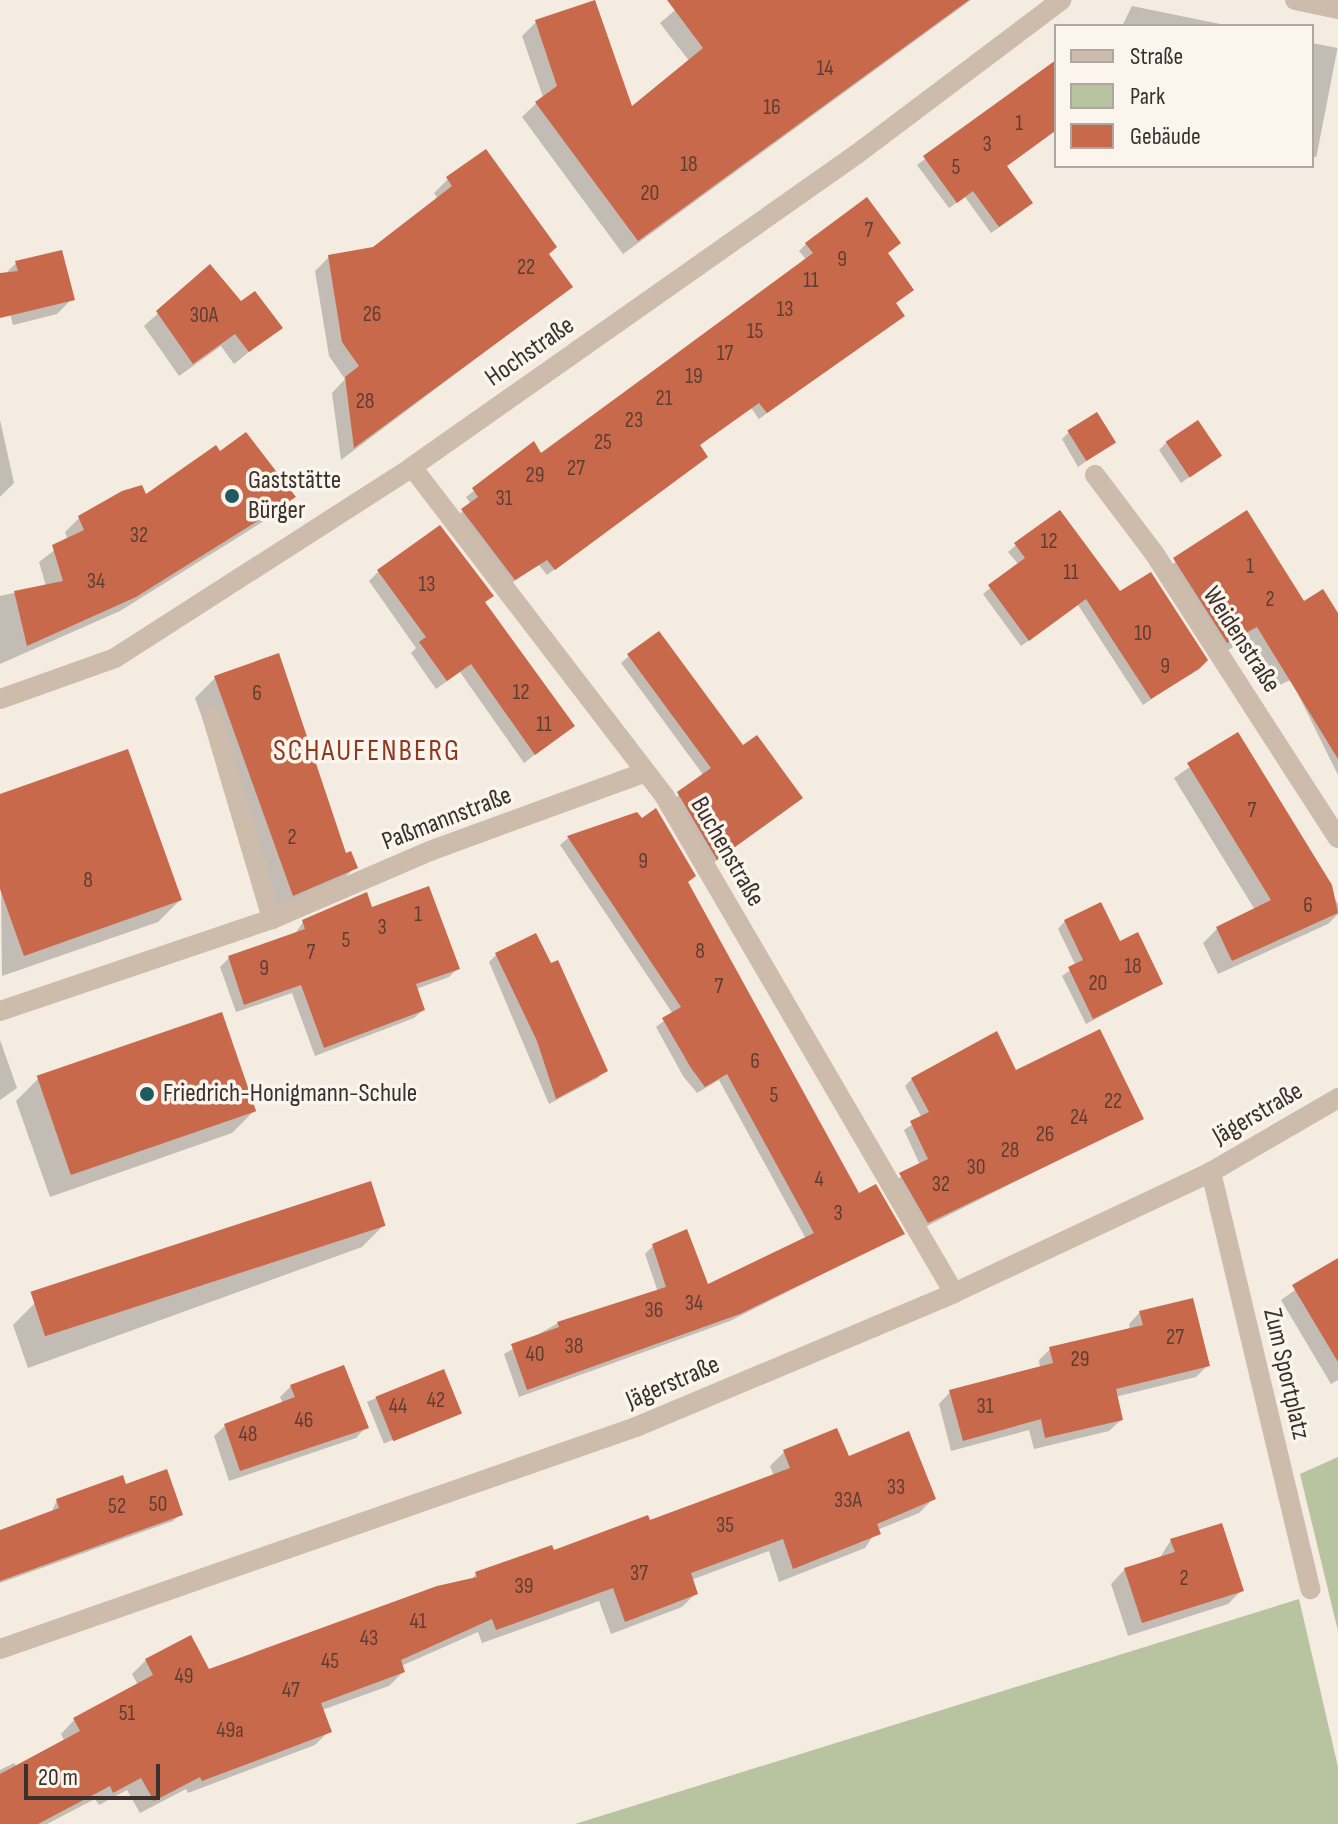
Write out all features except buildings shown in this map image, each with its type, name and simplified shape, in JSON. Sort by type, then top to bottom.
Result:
[{"type":"street","name":"Hochstraße","points":[[0,699],[115,658],[412,467],[857,154],[1061,0]]},
{"type":"street","points":[[1295,0],[1338,9]]},
{"type":"street","name":"Buchenstraße","points":[[412,467],[643,773],[665,797],[954,1293]]},
{"type":"street","name":"Weidenstraße","points":[[1095,475],[1154,553],[1338,838]]},
{"type":"street","points":[[212,716],[272,919]]},
{"type":"street","name":"Paßmannstraße","points":[[0,1011],[272,919],[430,851],[643,773]]},
{"type":"street","name":"Jägerstraße","points":[[0,1649],[636,1427],[954,1293],[1211,1172],[1338,1098]]},
{"type":"street","name":"Zum Sportplatz","points":[[1211,1172],[1310,1589]]},
{"type":"green space","points":[[1338,1457],[1338,1631],[1300,1474]]},
{"type":"green space","points":[[1299,1599],[1338,1767],[1338,1824],[575,1824]]},
{"type":"place","name":"Gaststätte Bürger","points":[[232,496]]},
{"type":"place","name":"Friedrich-Honigmann-Schule","points":[[147,1094]]},
{"type":"district","name":"SCHAUFENBERG","points":[[367,751]]}]
